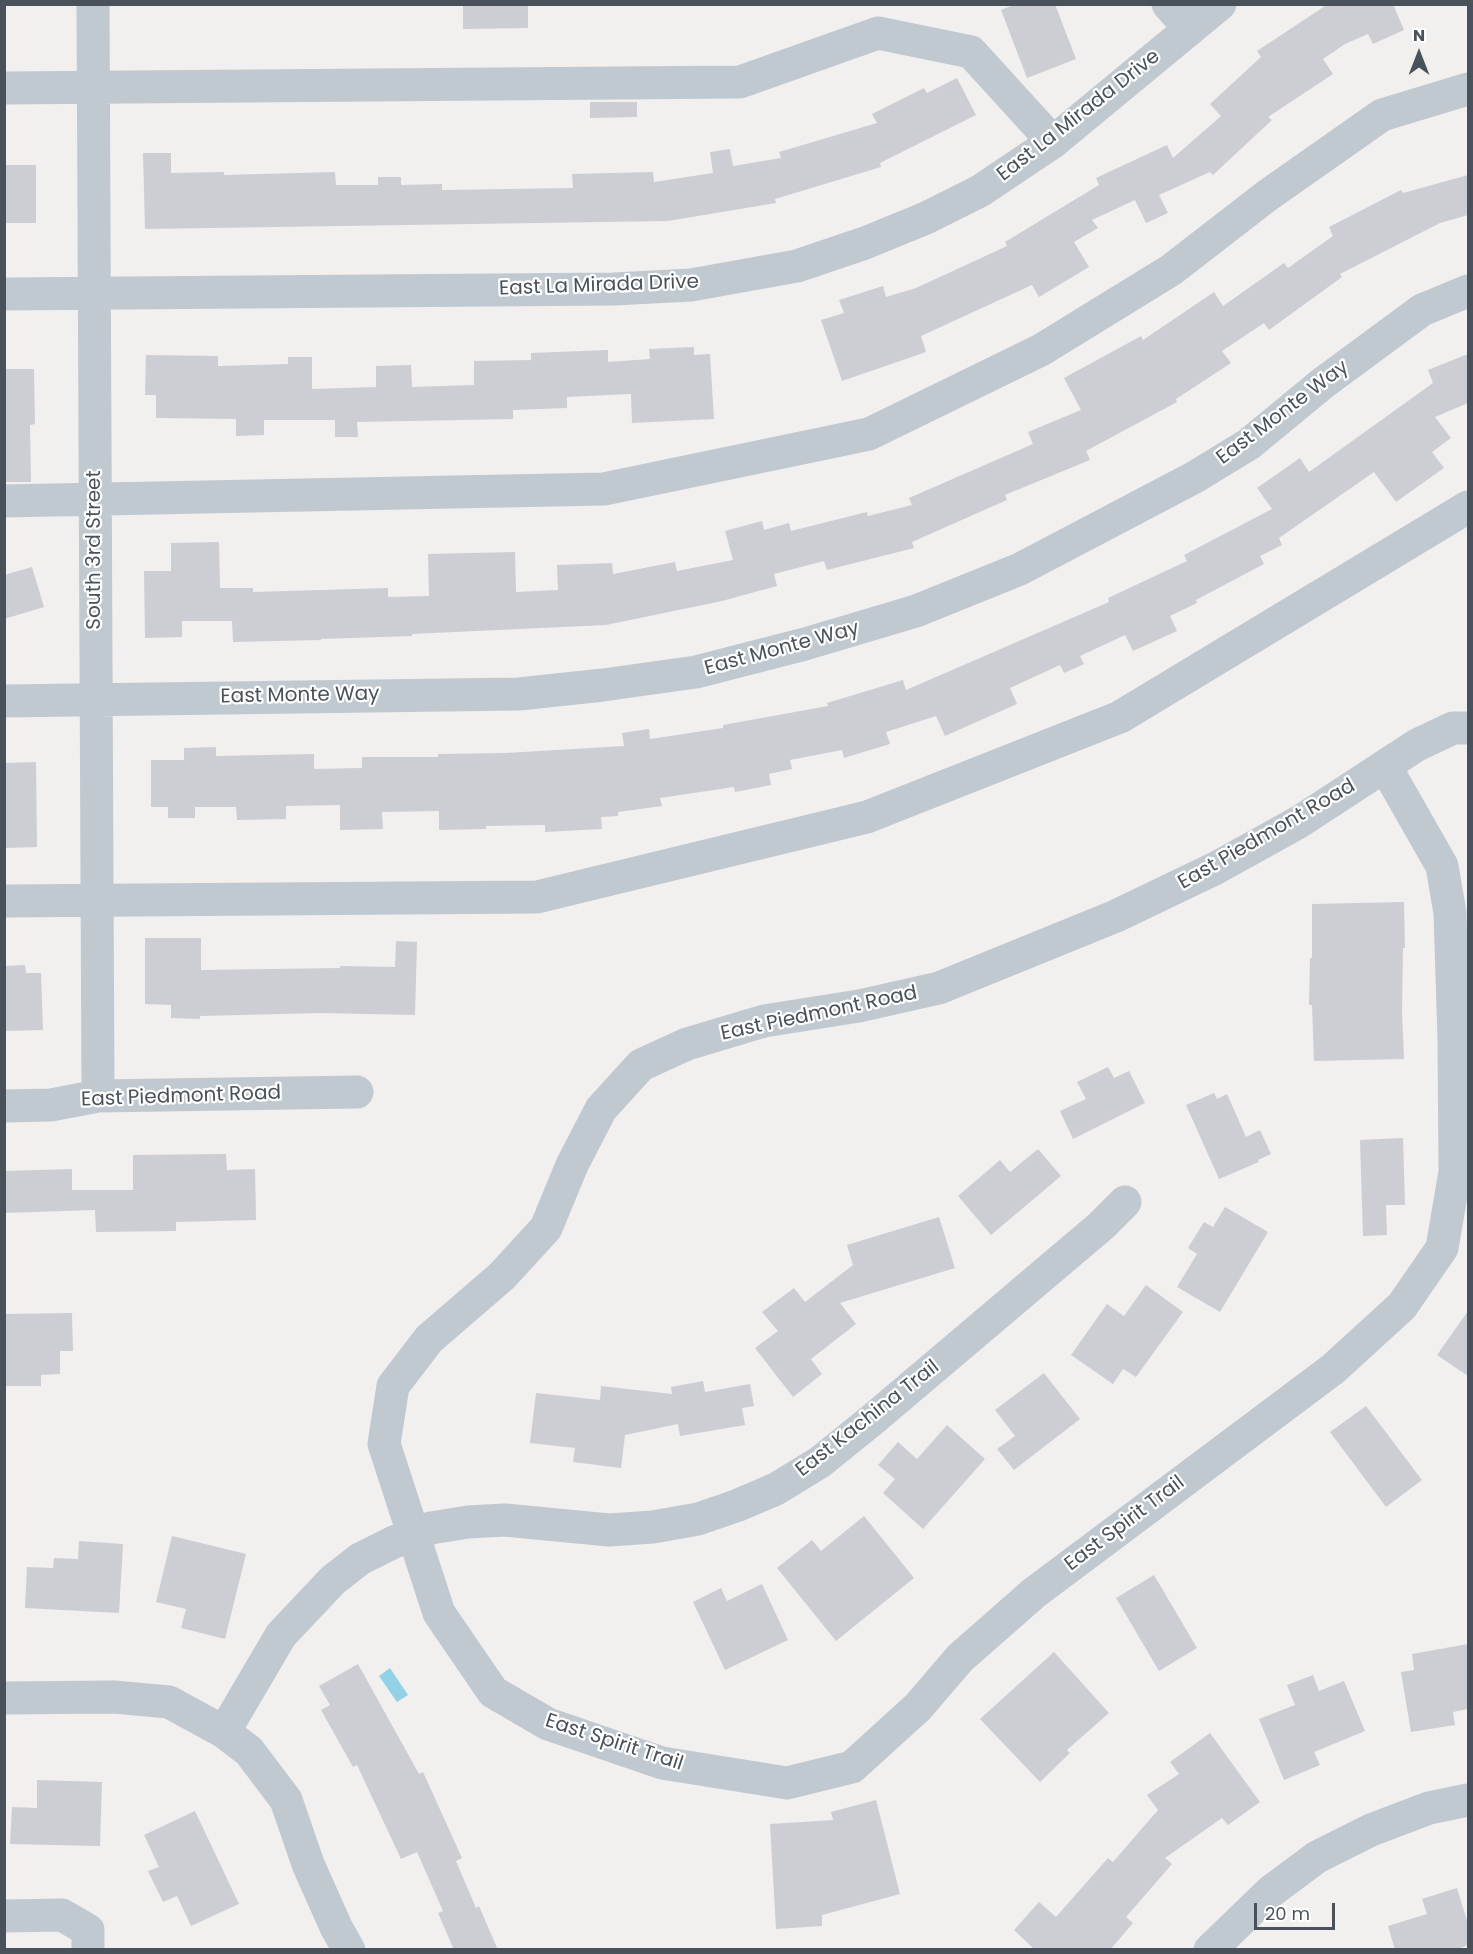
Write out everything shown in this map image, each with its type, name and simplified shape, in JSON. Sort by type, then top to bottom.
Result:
[{"type":"street","name":"South 3rd Street","points":[[93,4],[98,1096]]},
{"type":"street","points":[[1168,4],[1190,29]]},
{"type":"street","name":"East La Mirada Drive","points":[[4,294],[614,288],[690,285],[797,266],[865,243],[981,192],[1053,142],[1220,4]]},
{"type":"street","points":[[4,88],[740,82],[878,33],[972,52],[1053,142]]},
{"type":"street","points":[[4,501],[604,489],[869,434],[1041,350],[1172,270],[1268,195],[1382,115],[1468,89]]},
{"type":"street","name":"East Monte Way","points":[[4,701],[530,693],[696,672],[805,644],[916,611],[1020,569],[1195,477],[1249,444],[1323,383],[1422,310],[1468,291]]},
{"type":"street","points":[[4,901],[537,897],[867,817],[1120,717],[1468,507]]},
{"type":"street","name":"East Piedmont Road","points":[[415,1534],[384,1444],[393,1386],[429,1339],[502,1276],[546,1228],[572,1165],[601,1109],[641,1065],[687,1044],[764,1021],[859,1006],[939,988],[1116,916],[1216,868],[1299,822],[1417,745],[1453,728],[1468,728]]},
{"type":"street","name":"East Spirit Trail","points":[[415,1534],[439,1614],[493,1692],[548,1724],[662,1763],[787,1783],[852,1767],[918,1707],[960,1658],[1034,1593],[1334,1369],[1402,1306],[1442,1248],[1455,1172],[1450,913],[1442,866],[1385,766]]},
{"type":"street","name":"East Piedmont Road","points":[[4,1106],[51,1105],[98,1096],[357,1092]]},
{"type":"street","name":"East Kachina Trail","points":[[224,1732],[281,1635],[333,1580],[360,1559],[394,1542],[431,1528],[468,1522],[505,1520],[609,1530],[653,1527],[698,1519],[776,1489],[820,1462],[872,1420],[1101,1226],[1125,1202]]},
{"type":"street","points":[[4,1698],[114,1697],[169,1702],[224,1732],[249,1751],[286,1800],[308,1864],[336,1927],[349,1950]]},
{"type":"street","points":[[1210,1950],[1270,1892],[1317,1857],[1371,1830],[1429,1808],[1468,1800]]},
{"type":"street","points":[[4,1916],[62,1915],[88,1930],[88,1950]]},
{"type":"water","points":[[390,1668],[408,1695],[397,1702],[379,1676]]},
{"type":"building","points":[[463,4],[528,4],[528,28],[463,29]]},
{"type":"building","points":[[1016,4],[1055,4],[1076,59],[1027,78],[1001,10]]},
{"type":"building","points":[[1328,4],[1393,4],[1404,30],[1373,44],[1368,34],[1345,44],[1323,59],[1333,74],[1268,117],[1272,120],[1213,175],[1210,172],[1159,195],[1168,213],[1146,223],[1135,200],[1092,220],[1098,228],[1074,242],[1089,267],[1039,297],[1032,285],[921,336],[926,352],[842,381],[821,320],[844,313],[839,300],[883,286],[886,297],[916,288],[1007,246],[1005,242],[1099,185],[1096,178],[1167,145],[1173,158],[1221,116],[1210,104],[1261,57],[1257,51]]},
{"type":"building","points":[[957,78],[976,115],[880,163],[881,167],[775,199],[776,203],[668,221],[145,229],[143,153],[171,153],[171,173],[224,172],[224,175],[335,172],[336,185],[378,185],[378,177],[401,177],[401,185],[442,184],[442,190],[573,188],[572,174],[653,172],[654,182],[713,173],[710,152],[730,149],[733,166],[781,158],[779,152],[877,123],[872,114],[924,88],[927,93]]},
{"type":"building","points":[[590,102],[637,102],[637,117],[590,118]]},
{"type":"building","points":[[4,165],[36,165],[36,223],[4,223]]},
{"type":"building","points":[[1468,175],[1468,215],[1440,223],[1340,274],[1342,277],[1269,330],[1264,323],[1222,351],[1231,363],[1176,399],[1177,402],[1086,451],[1090,460],[1005,495],[1007,500],[912,542],[914,548],[827,570],[824,561],[774,574],[777,586],[722,601],[606,625],[412,634],[412,636],[233,642],[232,621],[182,621],[182,637],[145,638],[144,571],[171,571],[171,543],[219,542],[220,588],[253,588],[253,592],[388,588],[388,597],[429,596],[428,554],[515,552],[516,592],[558,590],[557,565],[612,563],[613,574],[675,562],[677,571],[733,560],[725,531],[762,521],[764,530],[789,523],[791,531],[867,512],[868,516],[912,505],[909,498],[1033,444],[1028,432],[1081,410],[1064,378],[1141,336],[1143,340],[1214,292],[1223,306],[1284,263],[1288,268],[1333,236],[1329,227],[1401,190],[1403,193]]},
{"type":"building","points":[[694,347],[694,355],[710,354],[714,419],[632,423],[631,394],[567,397],[567,408],[513,410],[513,419],[357,422],[358,437],[335,437],[335,420],[264,420],[264,435],[236,436],[236,419],[156,418],[156,395],[145,395],[146,355],[218,356],[218,366],[288,364],[288,357],[312,357],[312,389],[376,387],[376,366],[411,365],[412,387],[474,385],[474,361],[531,360],[531,353],[608,350],[608,362],[650,359],[649,349]]},
{"type":"building","points":[[1468,354],[1468,403],[1435,417],[1451,438],[1432,452],[1444,468],[1396,502],[1374,472],[1279,538],[1282,545],[1260,556],[1264,564],[1170,616],[1177,631],[1133,651],[1125,635],[1080,656],[1084,664],[1064,673],[1060,665],[1010,688],[1017,704],[945,736],[936,716],[886,732],[890,744],[844,758],[842,750],[790,760],[792,769],[769,774],[771,785],[735,792],[734,787],[660,798],[662,806],[618,812],[618,816],[601,817],[602,829],[545,832],[545,825],[439,830],[439,811],[382,812],[383,829],[340,830],[340,805],[286,806],[286,819],[237,820],[236,807],[195,807],[195,818],[168,818],[168,807],[151,807],[151,760],[184,760],[184,748],[216,747],[216,756],[314,754],[314,769],[362,768],[362,757],[438,757],[438,754],[506,753],[624,746],[622,733],[649,729],[650,739],[723,728],[723,725],[828,706],[827,703],[903,680],[906,690],[1109,602],[1108,598],[1187,561],[1184,555],[1272,509],[1257,488],[1300,458],[1309,472],[1433,383],[1428,370]]},
{"type":"building","points":[[4,369],[34,369],[35,424],[30,425],[31,482],[4,482]]},
{"type":"building","points":[[32,567],[44,607],[4,619],[4,575]]},
{"type":"building","points":[[36,762],[37,847],[4,848],[4,763]]},
{"type":"building","points":[[1404,902],[1405,948],[1403,948],[1402,1013],[1404,1059],[1314,1061],[1312,1005],[1309,1005],[1312,904]]},
{"type":"building","points":[[145,938],[201,938],[201,970],[340,968],[340,966],[395,967],[396,941],[417,942],[415,1015],[320,1013],[200,1016],[200,1019],[171,1018],[171,1005],[145,1004]]},
{"type":"building","points":[[25,965],[26,973],[41,973],[43,1030],[4,1031],[4,966]]},
{"type":"building","points":[[1108,1067],[1114,1078],[1129,1071],[1145,1103],[1073,1139],[1060,1111],[1086,1099],[1077,1082]]},
{"type":"building","points":[[1214,1093],[1217,1099],[1227,1094],[1246,1137],[1260,1130],[1271,1154],[1258,1160],[1259,1162],[1219,1179],[1186,1105]]},
{"type":"building","points":[[1403,1138],[1405,1205],[1386,1205],[1387,1235],[1363,1236],[1360,1140]]},
{"type":"building","points":[[1038,1149],[1061,1176],[991,1235],[958,1196],[1000,1160],[1010,1172]]},
{"type":"building","points":[[226,1154],[227,1170],[255,1169],[256,1220],[176,1222],[176,1231],[96,1232],[95,1210],[4,1213],[4,1171],[72,1169],[72,1190],[133,1190],[133,1155]]},
{"type":"building","points":[[1225,1207],[1268,1232],[1220,1312],[1177,1287],[1197,1254],[1188,1248],[1204,1222],[1213,1227]]},
{"type":"building","points":[[939,1217],[955,1268],[840,1303],[856,1324],[811,1359],[822,1374],[793,1397],[755,1348],[778,1331],[762,1312],[794,1288],[805,1302],[853,1265],[847,1245]]},
{"type":"building","points":[[1146,1285],[1183,1312],[1136,1377],[1123,1369],[1113,1384],[1071,1355],[1107,1304],[1124,1316]]},
{"type":"building","points":[[1468,1311],[1468,1376],[1437,1355]]},
{"type":"building","points":[[72,1313],[73,1351],[60,1351],[60,1374],[41,1375],[41,1386],[4,1386],[4,1314]]},
{"type":"building","points":[[1044,1373],[1080,1419],[1014,1470],[997,1449],[1015,1436],[995,1410]]},
{"type":"building","points":[[703,1381],[705,1392],[750,1384],[754,1406],[742,1408],[745,1425],[680,1436],[678,1424],[625,1435],[621,1468],[573,1462],[575,1448],[530,1443],[536,1393],[600,1400],[601,1386],[672,1394],[671,1387]]},
{"type":"building","points":[[1366,1406],[1422,1480],[1386,1507],[1330,1432]]},
{"type":"building","points":[[947,1425],[985,1459],[923,1529],[883,1493],[895,1479],[878,1465],[898,1442],[917,1459]]},
{"type":"building","points":[[864,1516],[914,1578],[836,1641],[777,1568],[812,1540],[821,1551]]},
{"type":"building","points":[[172,1536],[246,1554],[225,1639],[181,1628],[186,1609],[156,1602]]},
{"type":"building","points":[[79,1541],[123,1544],[119,1613],[25,1608],[27,1567],[53,1568],[54,1558],[78,1559]]},
{"type":"building","points":[[1154,1575],[1197,1648],[1159,1671],[1116,1598]]},
{"type":"building","points":[[762,1584],[788,1640],[725,1670],[693,1602],[721,1588],[727,1601]]},
{"type":"building","points":[[1468,1644],[1468,1709],[1453,1712],[1455,1725],[1411,1732],[1401,1672],[1414,1670],[1412,1654]]},
{"type":"building","points":[[1054,1652],[1109,1713],[1067,1750],[1070,1753],[1040,1782],[980,1719]]},
{"type":"building","points":[[358,1664],[419,1774],[423,1772],[462,1858],[456,1861],[476,1908],[479,1906],[498,1950],[454,1950],[438,1913],[443,1911],[417,1852],[401,1859],[357,1765],[353,1767],[321,1710],[330,1705],[319,1686]]},
{"type":"building","points":[[1313,1675],[1319,1691],[1344,1681],[1365,1731],[1314,1752],[1320,1765],[1284,1780],[1259,1719],[1295,1705],[1287,1685]]},
{"type":"building","points":[[1210,1733],[1260,1802],[1228,1825],[1222,1818],[1165,1858],[1172,1864],[1126,1917],[1133,1923],[1110,1950],[1035,1950],[1014,1930],[1039,1902],[1056,1917],[1108,1858],[1113,1862],[1158,1810],[1147,1795],[1179,1774],[1170,1762]]},
{"type":"building","points":[[37,1780],[102,1782],[100,1846],[10,1844],[12,1807],[37,1808]]},
{"type":"building","points":[[876,1800],[900,1894],[822,1915],[822,1926],[776,1929],[770,1824],[833,1820],[831,1812]]},
{"type":"building","points":[[195,1811],[239,1904],[191,1926],[177,1896],[163,1902],[148,1871],[159,1867],[144,1835]]},
{"type":"building","points":[[1457,1888],[1468,1924],[1468,1945],[1456,1950],[1395,1950],[1388,1926],[1427,1914],[1422,1899]]}]
